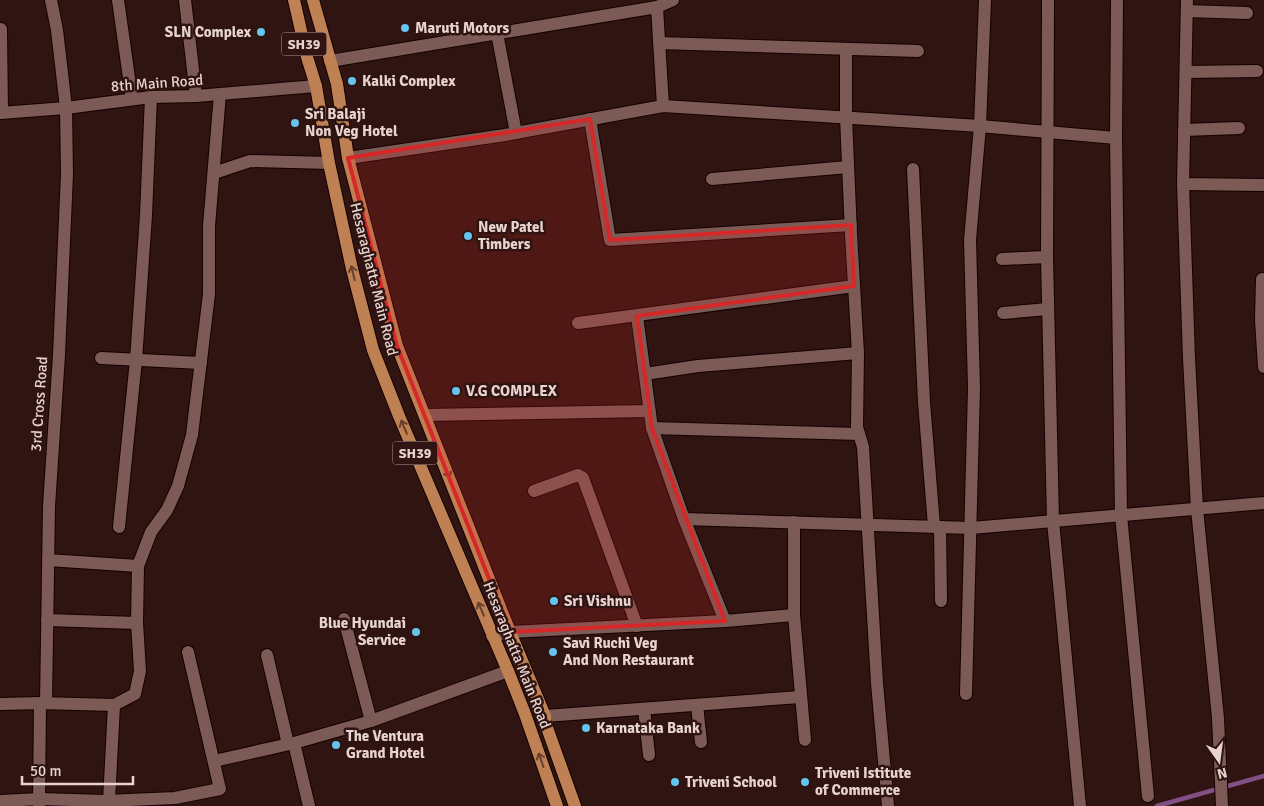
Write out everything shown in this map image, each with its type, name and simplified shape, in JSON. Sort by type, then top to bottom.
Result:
[{"type":"main road","name":"Hesaraghatta Main Road","points":[[294,0],[306,57],[316,86],[329,164],[352,269],[373,350],[508,671],[557,806]]},
{"type":"main road","name":"Hesaraghatta Main Road","points":[[313,0],[337,84],[348,158],[397,346],[545,716],[545,722],[575,806]]},
{"type":"street","name":"3rd Cross Road","points":[[40,802],[49,506],[59,355],[66,183],[66,108],[57,30],[51,0]]},
{"type":"street","points":[[118,0],[132,99]]},
{"type":"street","points":[[185,0],[196,96]]},
{"type":"street","points":[[330,61],[657,7],[674,0]]},
{"type":"street","points":[[966,694],[974,388],[970,240],[980,126],[985,0]]},
{"type":"street","points":[[1048,0],[1047,257],[1053,521],[1080,806]]},
{"type":"street","points":[[1117,0],[1116,138],[1121,515],[1148,796]]},
{"type":"street","points":[[1222,806],[1218,718],[1197,509],[1189,358],[1183,184],[1187,6],[1247,13]]},
{"type":"street","points":[[657,7],[663,106]]},
{"type":"street","points":[[1,29],[1,113]]},
{"type":"street","points":[[497,33],[516,133]]},
{"type":"street","points":[[659,43],[918,51]]},
{"type":"street","points":[[846,48],[846,117],[858,353],[857,427],[863,447],[877,683],[888,806]]},
{"type":"street","points":[[1186,72],[1257,71]]},
{"type":"street","name":"8th Main Road","points":[[1,113],[66,108],[132,99],[196,96],[316,86]]},
{"type":"street","points":[[0,704],[114,705],[136,694],[140,671],[137,623],[138,566],[152,532],[167,510],[184,467],[192,435],[209,294],[209,226],[220,94]]},
{"type":"street","points":[[119,527],[136,360],[146,215],[151,98]]},
{"type":"street","points":[[348,158],[516,133],[663,106],[980,126],[1116,138]]},
{"type":"street","points":[[590,119],[610,240],[851,225]]},
{"type":"street","points":[[1184,130],[1239,128]]},
{"type":"street","points":[[214,173],[250,161],[329,164]]},
{"type":"street","points":[[712,179],[848,166]]},
{"type":"street","points":[[912,169],[924,402],[937,526],[940,601]]},
{"type":"street","points":[[1183,184],[1264,185]]},
{"type":"street","points":[[1002,259],[1047,257]]},
{"type":"street","points":[[1262,279],[1264,367]]},
{"type":"street","points":[[578,323],[854,286]]},
{"type":"street","points":[[1002,313],[1048,309]]},
{"type":"street","points":[[637,316],[652,428],[684,519],[725,621]]},
{"type":"street","points":[[645,374],[698,366],[858,353]]},
{"type":"street","points":[[101,358],[201,363]]},
{"type":"street","points":[[426,416],[649,411]]},
{"type":"street","points":[[652,428],[859,434]]},
{"type":"street","points":[[534,491],[578,475],[583,478],[637,626]]},
{"type":"street","points":[[684,519],[971,528],[1264,503]]},
{"type":"street","points":[[794,522],[794,615],[805,740]]},
{"type":"street","points":[[48,560],[138,566]]},
{"type":"street","points":[[492,636],[510,632],[725,621],[794,615]]},
{"type":"street","points":[[344,619],[371,721]]},
{"type":"street","points":[[47,620],[137,623]]},
{"type":"street","points":[[0,801],[175,802],[220,789],[188,652]]},
{"type":"street","points":[[267,655],[309,806]]},
{"type":"street","points":[[214,760],[291,743],[371,721],[508,671]]},
{"type":"street","points":[[545,716],[800,697]]},
{"type":"street","points":[[107,802],[114,705]]},
{"type":"street","points":[[697,705],[701,742]]},
{"type":"street","points":[[644,709],[649,755]]},
{"type":"highlighted area","points":[[590,119],[610,240],[851,225],[854,286],[637,316],[652,428],[725,621],[510,632],[397,346],[348,158]]},
{"type":"waterway","points":[[1157,806],[1264,776]]},
{"type":"place","name":"Maruti Motors","points":[[405,28]]},
{"type":"place","name":"SLN Complex","points":[[261,32]]},
{"type":"place","name":"Kalki Complex","points":[[352,81]]},
{"type":"place","name":"Sri Balaji Non Veg Hotel","points":[[295,123]]},
{"type":"place","name":"New Patel Timbers","points":[[468,236]]},
{"type":"place","name":"V.G COMPLEX","points":[[456,391]]},
{"type":"place","name":"Sri Vishnu","points":[[554,601]]},
{"type":"place","name":"Blue Hyundai Service","points":[[416,632]]},
{"type":"place","name":"Savi Ruchi Veg And Non Restaurant","points":[[553,652]]},
{"type":"place","name":"Karnataka Bank","points":[[586,728]]},
{"type":"place","name":"The Ventura Grand Hotel","points":[[336,745]]},
{"type":"place","name":"Triveni School","points":[[675,782]]},
{"type":"place","name":"Triveni Istitute of Commerce","points":[[805,782]]}]
